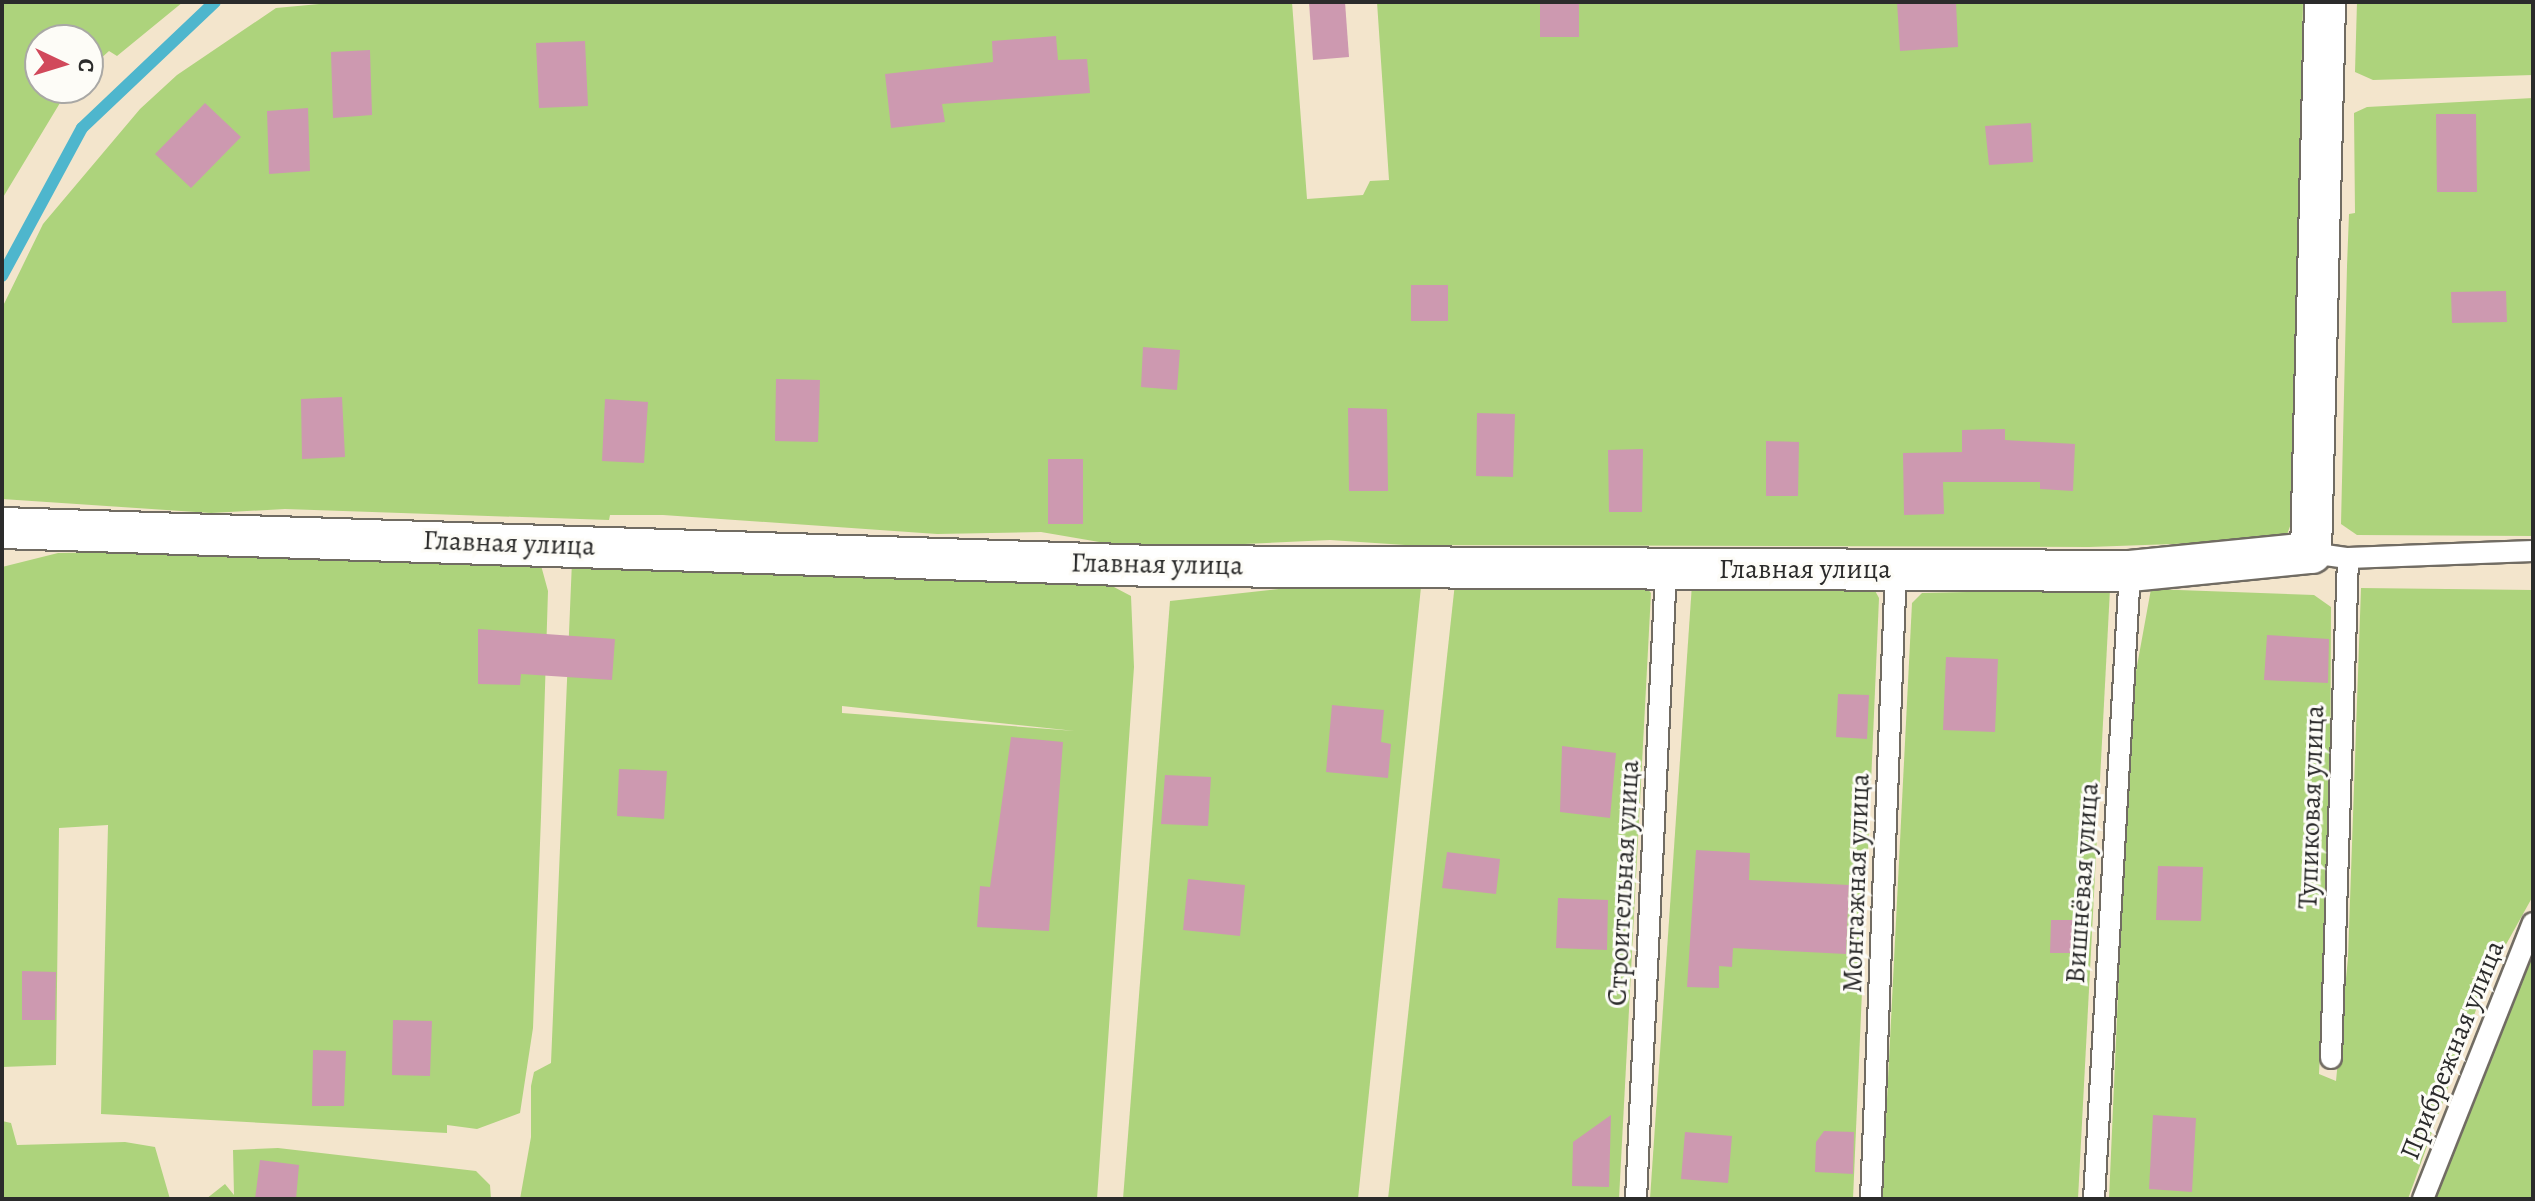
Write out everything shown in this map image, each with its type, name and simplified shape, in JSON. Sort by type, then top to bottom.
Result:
[{"type":"street","points":[[2325,2],[2330,555]]},
{"type":"street","name":"Главная улица","points":[[2,528],[1153,566],[2130,571],[2330,555]]},
{"type":"lane","points":[[2330,555],[2533,551]]},
{"type":"lane","name":"Тупиковая улица","points":[[2330,555],[2331,1058]]},
{"type":"lane","name":"Монтажная улица","points":[[1871,1199],[1896,569]]},
{"type":"lane","name":"Строительная улица","points":[[1636,1199],[1666,570]]},
{"type":"lane","name":"Вишнёвая улица","points":[[2094,1199],[2130,571]]},
{"type":"lane","name":"Прибрежная улица","points":[[2423,1199],[2533,923]]},
{"type":"green space","points":[[2,2],[183,2],[117,56],[109,51],[104,56],[104,24],[24,24],[24,104],[59,104],[2,199]]},
{"type":"green space","points":[[341,2],[1292,2],[1307,199],[1363,195],[1370,181],[1389,180],[1377,2],[2303,2],[2292,521],[2285,540],[2089,547],[1405,545],[1330,540],[1179,547],[1111,544],[1041,532],[937,534],[663,515],[610,515],[609,520],[285,509],[211,513],[2,499],[2,308],[43,224],[140,109],[177,75],[276,8]]},
{"type":"green space","points":[[2357,2],[2533,2],[2533,75],[2373,80],[2355,72]]},
{"type":"green space","points":[[2533,98],[2533,536],[2357,535],[2341,524],[2349,214],[2355,213],[2354,113],[2367,107]]},
{"type":"green space","points":[[58,553],[539,558],[548,591],[541,817],[533,1028],[520,1113],[477,1129],[447,1125],[447,1133],[101,1114],[108,825],[59,828],[56,1065],[2,1067],[2,567]]},
{"type":"green space","points":[[572,561],[1112,586],[1131,596],[1134,667],[1097,1199],[520,1199],[531,1137],[534,1072],[551,1063]],"holes":[[[842,706],[1075,731],[842,713]]]},
{"type":"green space","points":[[1455,583],[1643,584],[1651,593],[1619,1199],[1388,1199]]},
{"type":"green space","points":[[1323,584],[1421,587],[1358,1199],[1123,1199],[1170,601]]},
{"type":"green space","points":[[1692,584],[1873,587],[1879,598],[1853,1199],[1650,1199]]},
{"type":"green space","points":[[2361,588],[2533,590],[2533,896],[2489,975],[2471,977],[2486,982],[2408,1199],[2109,1199],[2131,699],[2151,589],[2314,595],[2331,607],[2330,836],[2319,1074],[2336,1081],[2348,958]]},
{"type":"green space","points":[[2110,589],[2078,1199],[1882,1199],[1912,603],[1922,593]]},
{"type":"green space","points":[[2533,949],[2533,1199],[2436,1199],[2472,1102]]},
{"type":"green space","points":[[2,1121],[11,1123],[17,1145],[125,1142],[155,1147],[170,1199],[2,1199]]},
{"type":"green space","points":[[278,1148],[476,1171],[490,1185],[491,1199],[206,1199],[225,1184],[234,1195],[233,1150]]},
{"type":"building","points":[[1309,2],[1345,2],[1349,57],[1313,60]]},
{"type":"building","points":[[1540,2],[1579,2],[1579,37],[1540,37]]},
{"type":"building","points":[[1897,2],[1956,2],[1958,47],[1900,51]]},
{"type":"building","points":[[1056,36],[1058,60],[1087,59],[1090,93],[942,104],[945,122],[891,128],[885,74],[993,62],[992,41]]},
{"type":"building","points":[[585,41],[588,106],[539,108],[536,43]]},
{"type":"building","points":[[370,50],[372,115],[333,118],[331,52]]},
{"type":"building","points":[[205,103],[241,137],[191,188],[155,154]]},
{"type":"building","points":[[308,108],[310,171],[269,174],[267,111]]},
{"type":"building","points":[[2436,114],[2476,114],[2477,192],[2437,192]]},
{"type":"building","points":[[2031,123],[2033,162],[1989,165],[1985,126]]},
{"type":"building","points":[[1411,285],[1448,285],[1448,321],[1411,321]]},
{"type":"building","points":[[2506,291],[2507,322],[2452,323],[2451,292]]},
{"type":"building","points":[[1143,347],[1180,350],[1177,390],[1141,387]]},
{"type":"building","points":[[776,379],[820,380],[818,442],[775,441]]},
{"type":"building","points":[[342,397],[345,457],[302,459],[301,399]]},
{"type":"building","points":[[605,399],[648,402],[644,463],[602,461]]},
{"type":"building","points":[[1348,408],[1387,409],[1388,491],[1349,491]]},
{"type":"building","points":[[1477,413],[1515,414],[1513,477],[1476,476]]},
{"type":"building","points":[[2005,429],[2005,440],[2075,444],[2073,491],[2040,489],[2040,482],[1943,482],[1944,514],[1904,515],[1903,453],[1962,452],[1962,430]]},
{"type":"building","points":[[1766,441],[1799,442],[1798,496],[1766,496]]},
{"type":"building","points":[[1643,449],[1642,512],[1609,512],[1608,450]]},
{"type":"building","points":[[1048,459],[1083,459],[1083,524],[1048,524]]},
{"type":"building","points":[[478,629],[615,639],[612,680],[521,674],[520,685],[478,684]]},
{"type":"building","points":[[2267,635],[2329,639],[2328,683],[2264,680]]},
{"type":"building","points":[[1946,657],[1998,659],[1995,732],[1943,730]]},
{"type":"building","points":[[1838,694],[1869,695],[1867,739],[1836,737]]},
{"type":"building","points":[[1332,705],[1384,710],[1381,742],[1391,744],[1388,778],[1326,772]]},
{"type":"building","points":[[1011,737],[1063,742],[1049,931],[977,927],[980,886],[990,887]]},
{"type":"building","points":[[1562,746],[1616,753],[1610,818],[1560,812]]},
{"type":"building","points":[[619,769],[667,771],[664,819],[617,816]]},
{"type":"building","points":[[1165,775],[1211,777],[1208,826],[1161,824]]},
{"type":"building","points":[[1696,850],[1750,853],[1749,880],[1849,885],[1846,954],[1733,948],[1732,967],[1719,966],[1719,988],[1687,987]]},
{"type":"building","points":[[1447,852],[1500,859],[1496,894],[1442,888]]},
{"type":"building","points":[[2158,866],[2203,867],[2201,921],[2156,920]]},
{"type":"building","points":[[1188,879],[1245,885],[1240,936],[1183,930]]},
{"type":"building","points":[[1558,898],[1608,900],[1607,950],[1556,948]]},
{"type":"building","points":[[2051,920],[2088,920],[2088,953],[2050,953]]},
{"type":"building","points":[[22,971],[56,972],[55,1020],[22,1020]]},
{"type":"building","points":[[393,1020],[432,1021],[430,1076],[392,1075]]},
{"type":"building","points":[[313,1050],[346,1051],[344,1106],[312,1106]]},
{"type":"building","points":[[1611,1115],[1609,1187],[1572,1186],[1573,1142]]},
{"type":"building","points":[[2153,1115],[2196,1118],[2192,1192],[2149,1189]]},
{"type":"building","points":[[1824,1131],[1854,1132],[1853,1174],[1815,1172],[1816,1142]]},
{"type":"building","points":[[1685,1132],[1732,1136],[1728,1183],[1681,1179]]},
{"type":"building","points":[[260,1160],[299,1165],[296,1199],[255,1199]]},
{"type":"waterway","points":[[2,276],[82,128],[215,2]]}]
